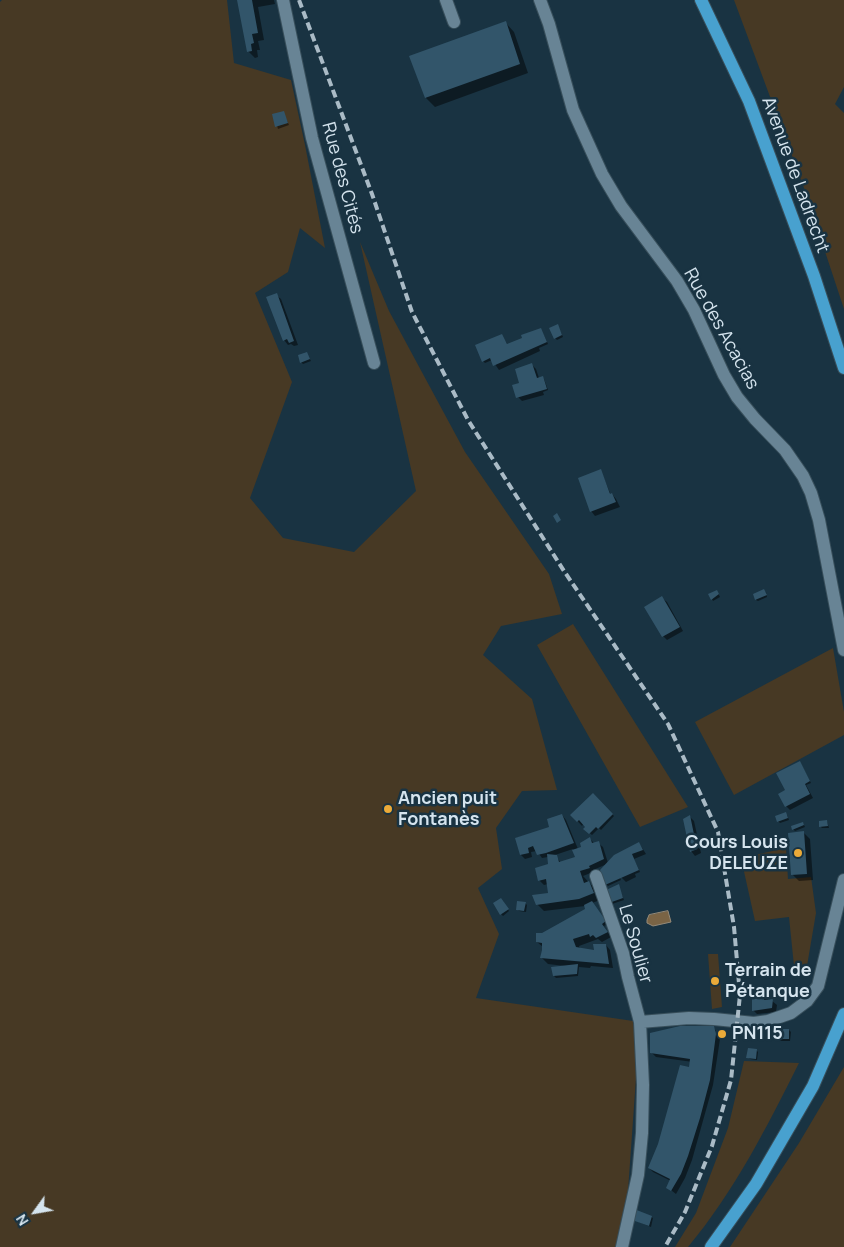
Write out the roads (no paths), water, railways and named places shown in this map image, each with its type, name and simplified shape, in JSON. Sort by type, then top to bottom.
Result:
[{"type":"main road","name":"Avenue de Ladrecht","points":[[701,0],[750,101],[814,276],[844,368]]},
{"type":"main road","points":[[711,1247],[756,1184],[808,1095],[844,1014]]},
{"type":"street","name":"Rue des Cités","points":[[283,0],[312,138],[374,363]]},
{"type":"street","points":[[446,0],[454,22]]},
{"type":"street","name":"Rue des Acacias","points":[[540,0],[549,24],[573,110],[602,174],[621,206],[681,288],[694,310],[724,375],[737,397],[785,450],[803,476],[811,493],[819,520],[844,650]]},
{"type":"street","name":"Le Soulier","points":[[596,876],[623,953],[640,1022],[643,1085],[642,1133],[638,1175],[622,1247]]},
{"type":"street","points":[[640,1022],[688,1018],[754,1023],[768,1021],[791,1013],[807,1001],[818,986],[844,880]]},
{"type":"railway","points":[[299,0],[372,194],[412,312],[468,420],[564,571],[668,724],[718,832],[734,927],[740,995],[731,1080],[712,1146],[685,1212],[665,1247]]},
{"type":"place","name":"Ancien puit Fontanès","points":[[388,809]]},
{"type":"place","name":"Cours Louis DELEUZE","points":[[798,853]]},
{"type":"place","name":"Terrain de Pétanque","points":[[715,981]]},
{"type":"place","name":"PN115","points":[[722,1034]]}]
